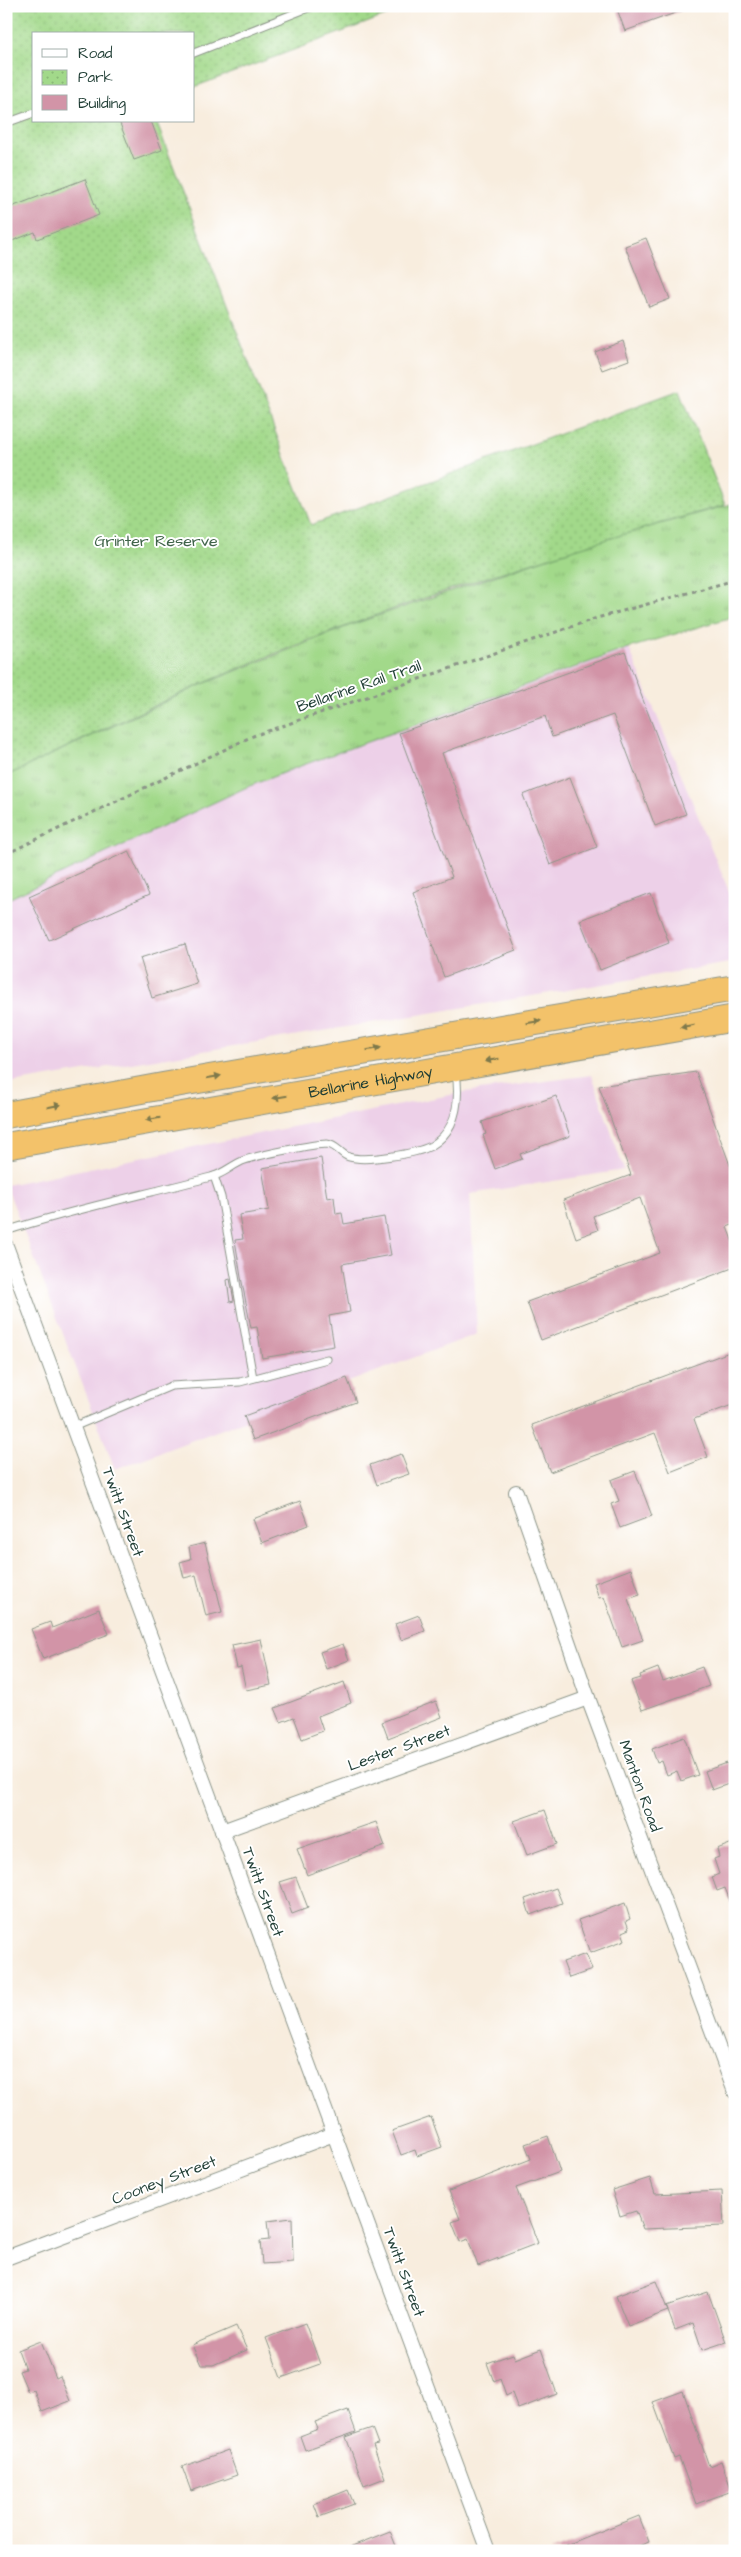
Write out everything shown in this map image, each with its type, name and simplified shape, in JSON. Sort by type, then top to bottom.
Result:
[{"type":"highway","name":"Bellarine Highway","points":[[6,1115],[173,1084],[735,988]]},
{"type":"highway","name":"Bellarine Highway","points":[[6,1146],[735,1018]]},
{"type":"street","name":"Twitt Street","points":[[6,1246],[488,2551]]},
{"type":"street","name":"Manton Road","points":[[516,1492],[588,1698],[735,2092]]},
{"type":"street","name":"Lester Street","points":[[222,1831],[588,1698]]},
{"type":"street","name":"Cooney Street","points":[[6,2258],[334,2134]]},
{"type":"lane","points":[[195,53],[313,6]]},
{"type":"lane","points":[[6,123],[32,114]]},
{"type":"lane","points":[[6,1231],[53,1216],[214,1176],[245,1160],[314,1146],[328,1144],[336,1146],[347,1156],[354,1158],[407,1154],[420,1151],[433,1144],[454,1120],[459,1089],[455,1067]]},
{"type":"lane","points":[[214,1176],[222,1197],[253,1378]]},
{"type":"lane","points":[[73,1428],[123,1404],[171,1386],[217,1384],[253,1378],[327,1359]]},
{"type":"path","name":"Bellarine Rail Trail","points":[[6,854],[252,736],[597,618],[735,580]]},
{"type":"shaded area","points":[[629,648],[735,906],[735,962],[6,1084],[6,900],[247,787],[303,765]]},
{"type":"shaded area","points":[[592,1075],[624,1170],[470,1194],[477,1334],[115,1469],[6,1185],[465,1092]]},
{"type":"green space","name":"Grinter Reserve","points":[[6,6],[412,6],[195,87],[195,32],[32,32],[32,122],[156,122],[311,525],[680,390],[725,505],[526,564],[330,632],[202,684],[6,776]]},
{"type":"green space","points":[[735,503],[735,616],[629,648],[303,765],[247,787],[6,900],[6,776],[203,684],[351,625],[585,545]]},
{"type":"building","points":[[616,6],[689,6],[689,8],[625,31]]},
{"type":"building","points":[[119,122],[151,122],[162,150],[134,160]]},
{"type":"building","points":[[85,179],[99,215],[37,239],[35,232],[12,241],[6,227],[6,209]]},
{"type":"building","points":[[646,238],[670,299],[649,307],[625,246]]},
{"type":"building","points":[[623,341],[629,360],[602,370],[595,352]]},
{"type":"building","points":[[625,652],[686,814],[655,826],[613,715],[552,737],[545,716],[442,753],[516,950],[444,977],[413,892],[452,877],[399,733]]},
{"type":"building","points":[[570,777],[597,847],[550,865],[523,795]]},
{"type":"building","points":[[129,851],[149,895],[49,940],[29,896]]},
{"type":"building","points":[[651,893],[669,943],[600,970],[580,920]]},
{"type":"building","points":[[185,944],[197,984],[152,998],[140,958]]},
{"type":"building","points":[[696,1072],[735,1179],[735,1224],[727,1227],[735,1248],[735,1267],[541,1340],[527,1302],[660,1253],[640,1198],[593,1216],[598,1230],[576,1238],[563,1200],[631,1175],[599,1086]]},
{"type":"building","points":[[556,1096],[570,1136],[520,1154],[522,1159],[495,1169],[483,1135],[486,1134],[482,1122]]},
{"type":"building","points":[[321,1158],[327,1198],[334,1197],[336,1214],[342,1213],[344,1224],[384,1217],[391,1255],[342,1264],[350,1312],[329,1316],[334,1346],[262,1358],[257,1327],[251,1328],[235,1240],[243,1239],[239,1215],[269,1210],[262,1168]]},
{"type":"building","points":[[230,1279],[234,1301],[230,1302],[227,1280]]},
{"type":"building","points":[[735,1350],[735,1404],[694,1419],[708,1457],[670,1472],[655,1433],[550,1472],[532,1425]]},
{"type":"building","points":[[347,1378],[356,1402],[253,1440],[244,1416]]},
{"type":"building","points":[[401,1454],[409,1474],[377,1485],[370,1465]]},
{"type":"building","points":[[635,1471],[652,1516],[620,1528],[611,1504],[619,1501],[611,1480]]},
{"type":"building","points":[[300,1501],[309,1525],[262,1543],[253,1519]]},
{"type":"building","points":[[205,1543],[222,1612],[206,1616],[196,1575],[184,1578],[180,1562],[191,1559],[189,1547]]},
{"type":"building","points":[[631,1569],[640,1595],[628,1599],[643,1640],[622,1647],[604,1597],[599,1598],[594,1583]]},
{"type":"building","points":[[99,1609],[109,1634],[43,1659],[31,1629],[50,1622],[52,1628]]},
{"type":"building","points":[[419,1615],[425,1631],[401,1640],[395,1624]]},
{"type":"building","points":[[261,1639],[271,1685],[246,1690],[241,1667],[237,1668],[232,1645]]},
{"type":"building","points":[[343,1644],[349,1660],[326,1669],[320,1652]]},
{"type":"building","points":[[702,1667],[709,1686],[642,1710],[631,1681],[641,1678],[640,1675],[658,1668],[663,1681]]},
{"type":"building","points":[[344,1682],[351,1703],[318,1716],[323,1731],[302,1739],[294,1717],[281,1722],[275,1708]]},
{"type":"building","points":[[436,1701],[442,1717],[388,1738],[382,1722]]},
{"type":"building","points":[[684,1737],[698,1775],[681,1781],[677,1771],[667,1775],[662,1761],[657,1763],[652,1749]]},
{"type":"building","points":[[727,1763],[734,1782],[712,1790],[705,1771]]},
{"type":"building","points":[[545,1810],[557,1844],[527,1855],[514,1821]]},
{"type":"building","points":[[376,1822],[385,1846],[307,1875],[297,1849]]},
{"type":"building","points":[[735,1842],[734,1911],[725,1888],[717,1891],[712,1877],[719,1874],[714,1859],[719,1857],[717,1849]]},
{"type":"building","points":[[296,1877],[308,1908],[292,1914],[280,1882]]},
{"type":"building","points":[[556,1888],[562,1903],[530,1915],[525,1899]]},
{"type":"building","points":[[625,1903],[630,1919],[626,1921],[629,1929],[622,1932],[625,1940],[590,1953],[578,1920]]},
{"type":"building","points":[[586,1954],[592,1970],[569,1978],[563,1962]]},
{"type":"building","points":[[431,2117],[442,2147],[417,2156],[415,2150],[401,2155],[392,2131]]},
{"type":"building","points":[[548,2136],[560,2172],[516,2188],[538,2243],[478,2266],[468,2239],[460,2242],[452,2222],[460,2219],[449,2191],[531,2159],[525,2144]]},
{"type":"building","points":[[650,2178],[655,2194],[722,2191],[724,2226],[643,2229],[636,2211],[620,2216],[612,2190]]},
{"type":"building","points":[[292,2218],[293,2262],[262,2264],[260,2241],[269,2240],[267,2221]]},
{"type":"building","points":[[656,2281],[668,2311],[628,2326],[616,2296]]},
{"type":"building","points":[[708,2292],[726,2342],[702,2350],[693,2323],[675,2330],[666,2306]]},
{"type":"building","points":[[305,2323],[320,2364],[281,2378],[266,2338]]},
{"type":"building","points":[[236,2326],[247,2350],[213,2365],[201,2365],[192,2345]]},
{"type":"building","points":[[41,2341],[56,2378],[60,2376],[70,2401],[42,2412],[34,2390],[28,2392],[19,2371],[25,2369],[18,2350]]},
{"type":"building","points":[[541,2349],[557,2394],[518,2409],[512,2393],[506,2396],[500,2379],[494,2382],[487,2363],[513,2354],[515,2359]]},
{"type":"building","points":[[683,2391],[709,2466],[721,2461],[732,2491],[696,2504],[679,2457],[674,2459],[653,2402]]},
{"type":"building","points":[[348,2410],[356,2432],[305,2450],[300,2436],[318,2429],[315,2422]]},
{"type":"building","points":[[372,2428],[378,2444],[373,2445],[385,2478],[364,2486],[346,2437]]},
{"type":"building","points":[[228,2450],[237,2475],[191,2491],[182,2467]]},
{"type":"building","points":[[348,2490],[354,2504],[319,2517],[314,2504]]},
{"type":"building","points":[[639,2516],[649,2542],[625,2551],[551,2551]]},
{"type":"building","points":[[390,2531],[398,2551],[342,2551],[342,2550]]}]
